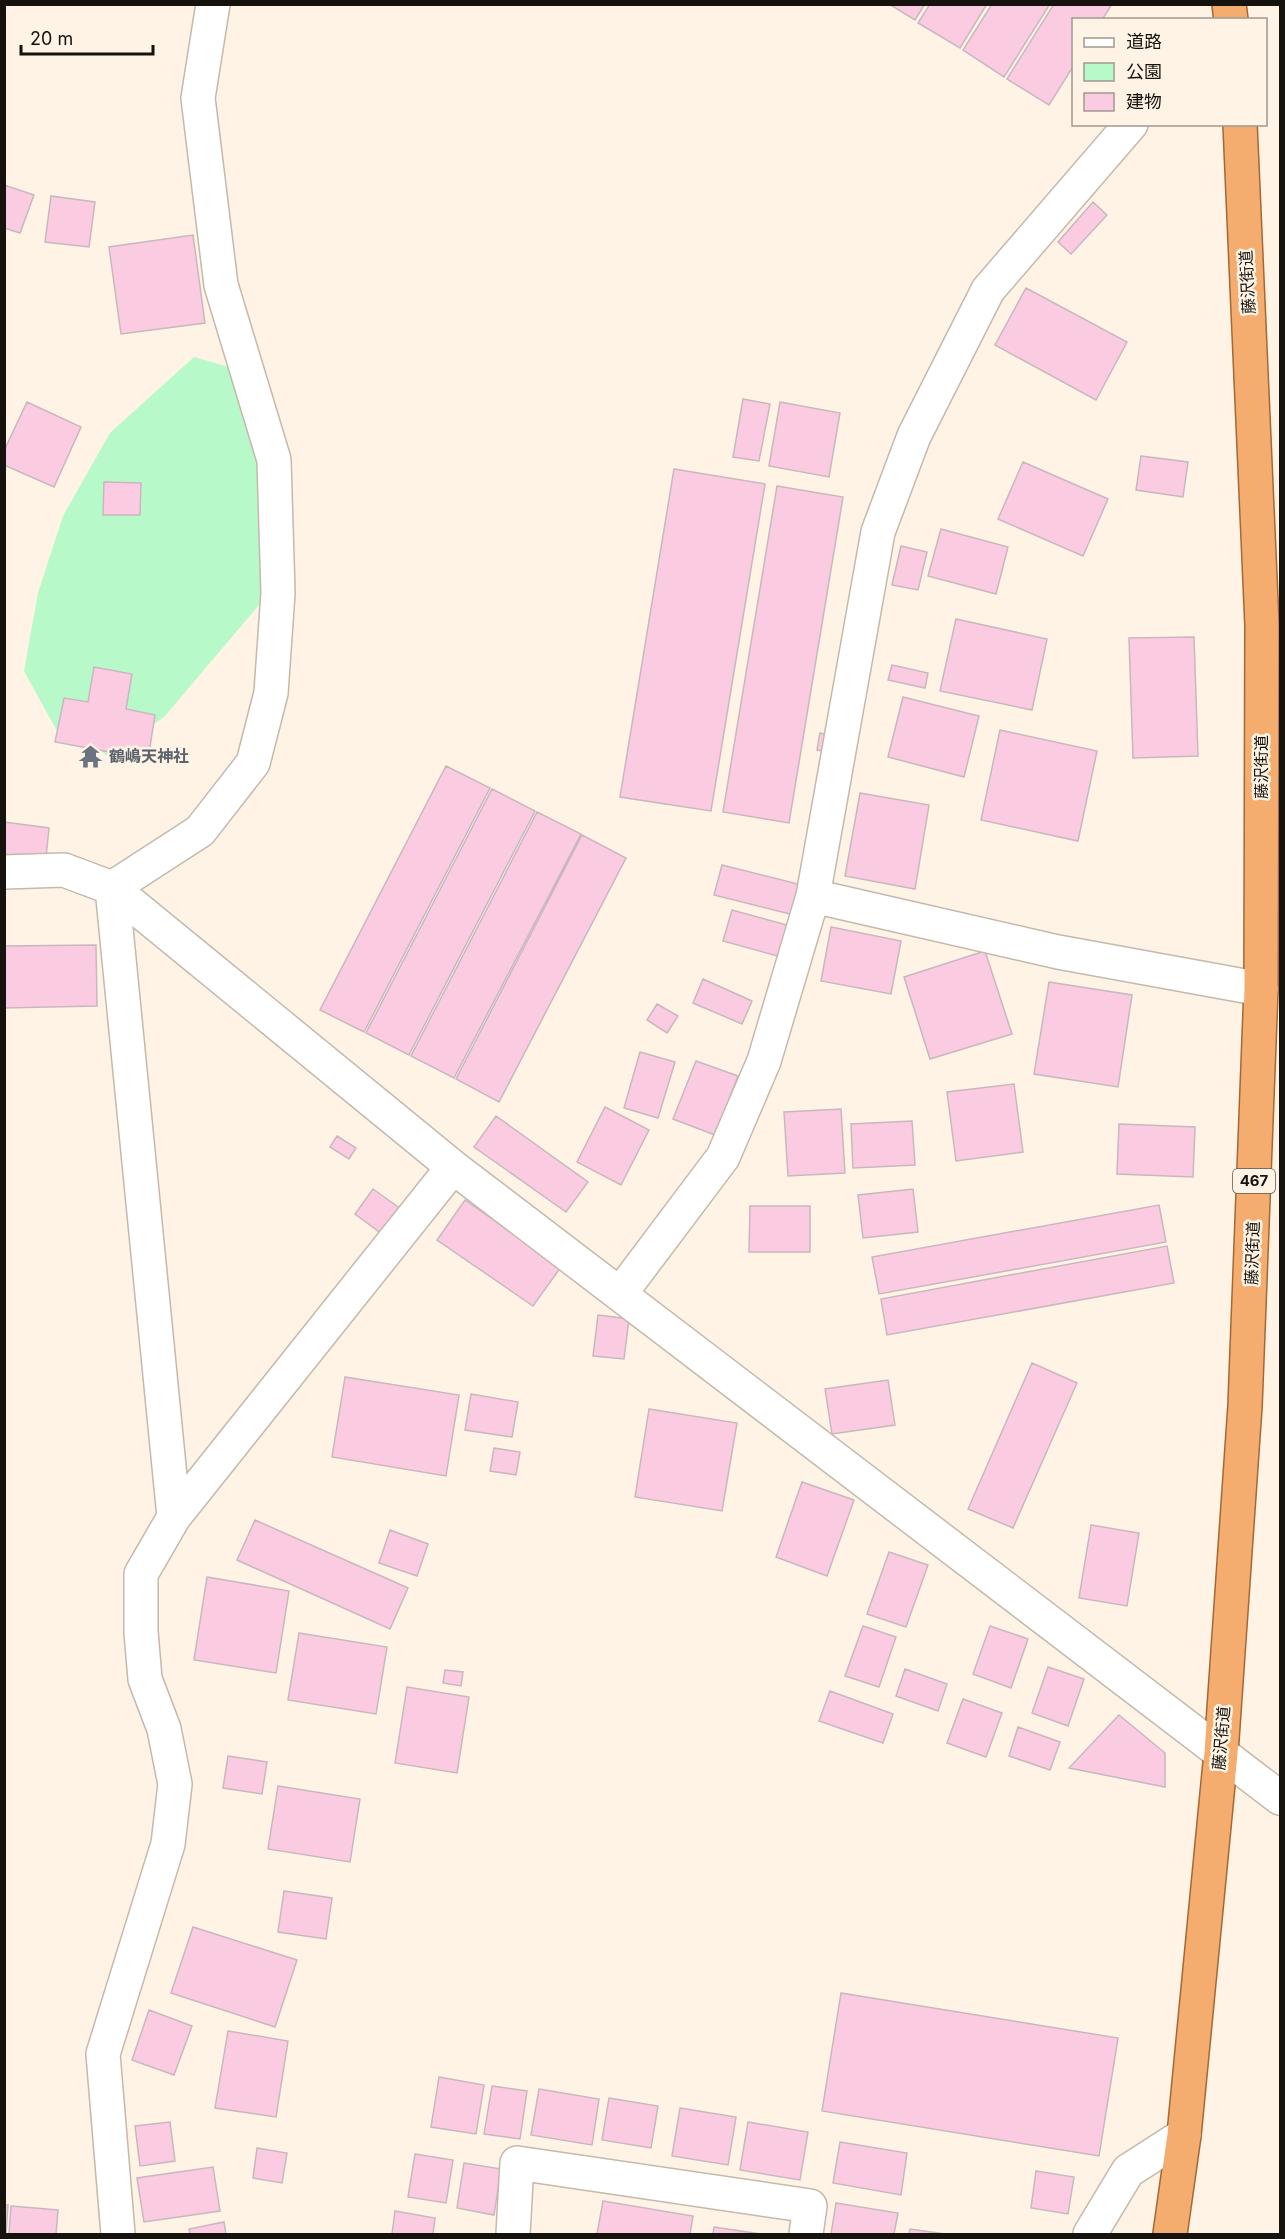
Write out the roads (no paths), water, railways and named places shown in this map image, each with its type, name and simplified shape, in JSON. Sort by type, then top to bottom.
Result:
[{"type":"highway","name":"藤沢街道","points":[[1170,2235],[1184,2135],[1221,1753],[1245,1406],[1261,989],[1262,625],[1240,126]]},
{"type":"street","points":[[112,888],[200,831],[253,763],[272,693],[278,593],[274,460],[221,285],[198,98],[213,4]]},
{"type":"street","points":[[620,1294],[723,1157],[764,1061],[813,897],[878,532],[914,436],[988,290],[1129,126]]},
{"type":"street","points":[[4,873],[64,870],[112,888],[453,1167],[1281,1798]]},
{"type":"street","points":[[112,888],[174,1517]]},
{"type":"street","points":[[813,897],[1058,952],[1261,989]]},
{"type":"street","points":[[118,2235],[103,2054],[168,1844],[175,1784],[164,1730],[146,1679],[141,1632],[141,1574],[174,1517],[453,1167]]},
{"type":"street","points":[[1090,2235],[1128,2171],[1184,2135]]},
{"type":"street","points":[[513,2235],[517,2163],[810,2206],[806,2235]]},
{"type":"place","name":"鶴嶋天神社","points":[[91,756]]}]
